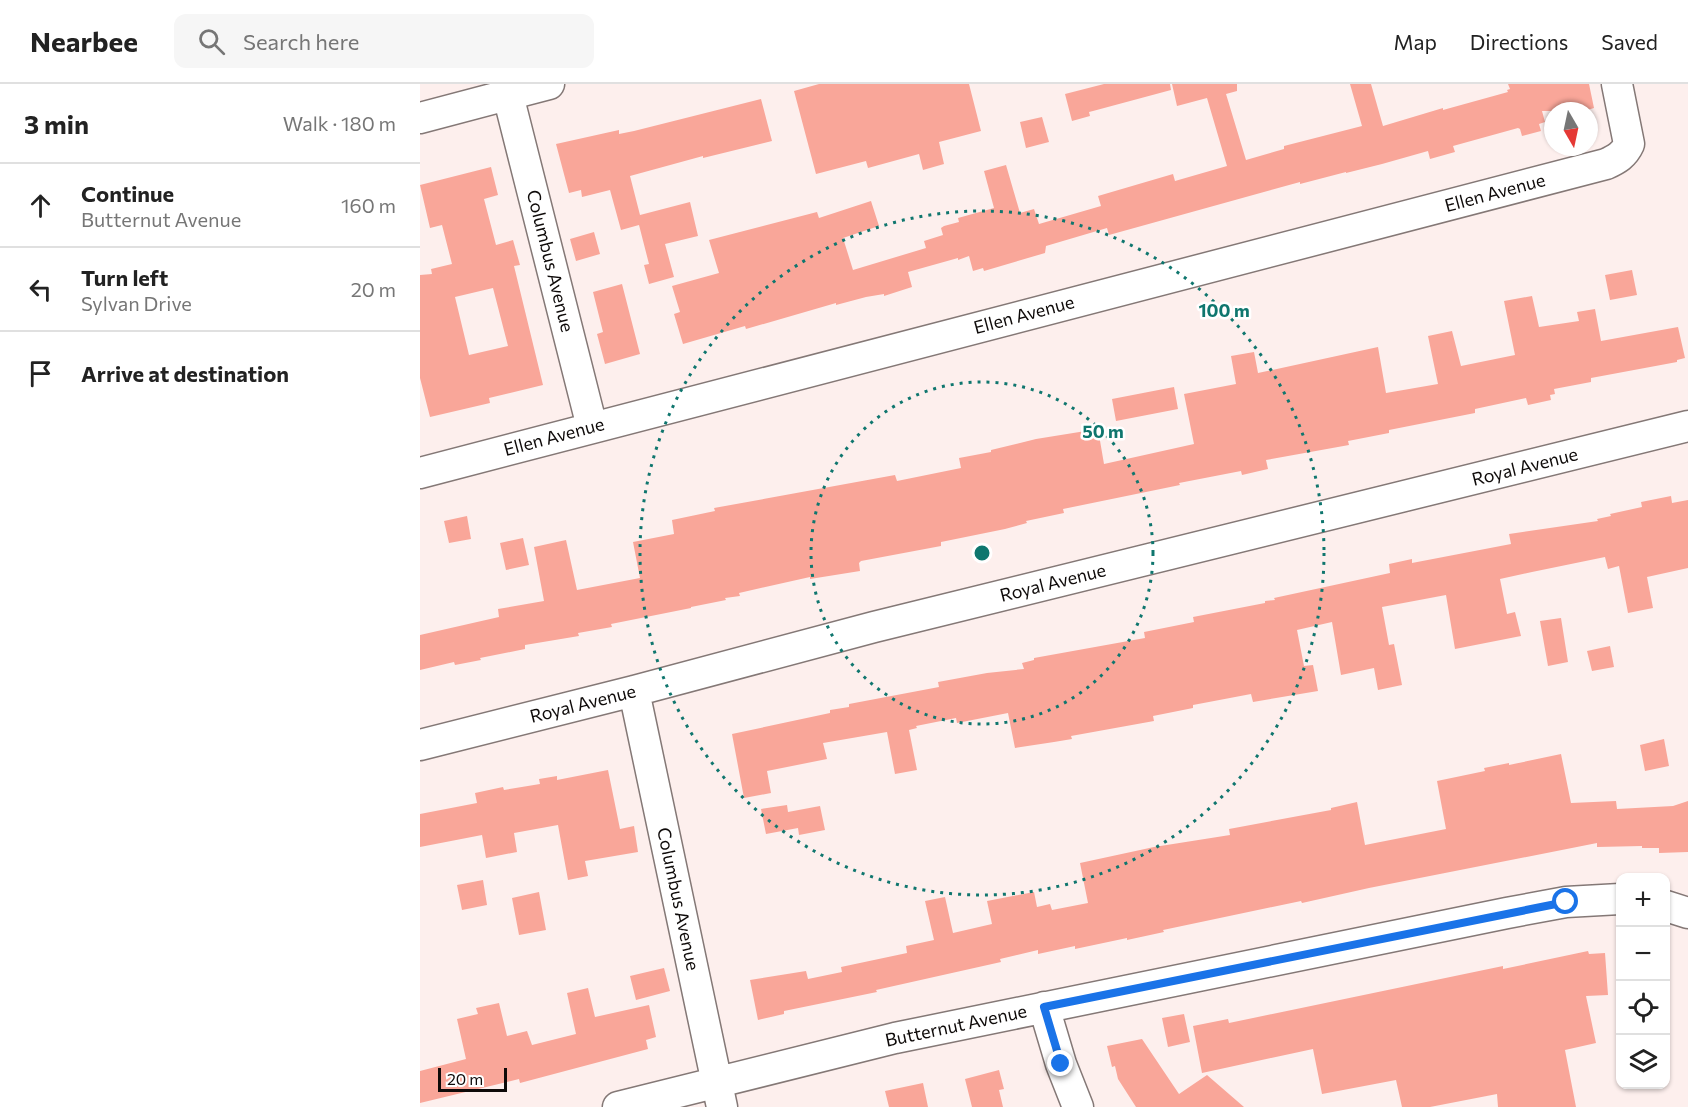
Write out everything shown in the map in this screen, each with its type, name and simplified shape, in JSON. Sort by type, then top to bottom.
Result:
[{"type":"street","points":[[420,118],[549,84]]},
{"type":"street","name":"Ellen Avenue","points":[[420,473],[1606,164],[1617,159],[1625,152],[1629,144],[1617,84]]},
{"type":"street","name":"Columbus Avenue","points":[[508,95],[592,427]]},
{"type":"street","name":"Royal Avenue","points":[[420,745],[874,627],[1688,426]]},
{"type":"street","name":"Columbus Avenue","points":[[634,691],[720,1095]]},
{"type":"street","name":"Butternut Avenue","points":[[618,1107],[720,1095],[895,1038],[1566,902],[1616,899]]},
{"type":"street","points":[[1670,908],[1688,913]]},
{"type":"street","points":[[1044,1007],[1061,1064],[1078,1107]]},
{"type":"building","points":[[819,84],[969,84],[981,131],[939,142],[944,164],[923,170],[919,154],[868,168],[866,161],[816,174],[794,91]]},
{"type":"building","points":[[1104,84],[1170,84],[1171,90],[1089,112],[1090,116],[1072,121],[1065,94]]},
{"type":"building","points":[[1172,84],[1237,84],[1237,91],[1226,94],[1246,160],[1284,149],[1284,146],[1362,126],[1350,84],[1371,84],[1383,126],[1508,92],[1507,90],[1510,89],[1508,84],[1589,84],[1593,102],[1544,102],[1544,111],[1542,111],[1544,122],[1539,124],[1541,131],[1522,136],[1518,128],[1453,146],[1455,152],[1430,159],[1428,151],[1346,173],[1300,184],[1300,182],[1109,235],[1107,228],[1046,246],[1045,253],[984,271],[983,268],[973,271],[969,256],[958,260],[958,258],[908,272],[912,287],[884,296],[884,294],[866,297],[836,305],[836,303],[746,329],[745,326],[683,344],[674,314],[680,312],[672,286],[719,273],[709,240],[817,212],[819,218],[871,201],[879,226],[843,238],[853,270],[926,248],[924,241],[943,235],[941,228],[944,226],[959,222],[958,218],[994,208],[984,171],[1006,165],[1020,213],[1034,209],[1039,224],[1101,206],[1098,196],[1173,174],[1175,181],[1227,166],[1207,98],[1177,106]]},
{"type":"building","points":[[761,99],[772,141],[703,158],[703,156],[630,176],[640,215],[690,202],[698,236],[665,244],[674,277],[649,284],[644,265],[649,264],[639,225],[621,230],[610,190],[582,197],[581,190],[569,193],[556,144],[619,130],[619,134],[634,131]]},
{"type":"building","points":[[1042,117],[1049,142],[1026,148],[1020,122]]},
{"type":"building","points":[[491,167],[498,195],[484,199],[496,245],[513,240],[520,265],[514,266],[543,385],[489,398],[490,403],[430,417],[420,378],[420,275],[432,274],[431,269],[452,264],[442,225],[430,228],[420,185]],"holes":[[[493,288],[508,346],[469,355],[455,297]]]},
{"type":"building","points":[[594,232],[600,254],[576,261],[570,239]]},
{"type":"building","points":[[1632,270],[1637,295],[1610,300],[1605,275]]},
{"type":"building","points":[[622,284],[640,354],[605,364],[597,334],[603,332],[593,292]]},
{"type":"building","points":[[1532,296],[1539,327],[1579,321],[1577,312],[1595,309],[1601,341],[1678,327],[1685,358],[1677,362],[1591,378],[1591,382],[1554,389],[1555,394],[1550,395],[1551,400],[1528,405],[1526,398],[1475,409],[1475,413],[1389,430],[1389,433],[1348,441],[1349,445],[1266,460],[1268,469],[1242,475],[1241,471],[1179,483],[1180,485],[1063,509],[1064,513],[1026,521],[1027,523],[1005,529],[941,542],[941,546],[861,561],[860,571],[810,579],[810,577],[739,593],[740,596],[725,598],[726,600],[611,624],[612,627],[578,633],[579,636],[525,645],[525,649],[480,658],[481,660],[455,665],[454,662],[420,670],[420,635],[499,617],[498,609],[544,601],[534,547],[566,540],[577,590],[640,578],[633,542],[674,534],[672,520],[715,511],[714,508],[895,475],[897,481],[961,468],[959,458],[991,452],[991,450],[1036,439],[1098,429],[1104,464],[1194,444],[1184,394],[1236,384],[1231,356],[1254,352],[1258,373],[1378,347],[1386,393],[1438,384],[1428,336],[1452,331],[1461,366],[1515,355],[1504,301]]},
{"type":"building","points":[[1174,387],[1178,409],[1116,421],[1112,399]]},
{"type":"building","points":[[1671,496],[1672,503],[1688,500],[1688,568],[1647,577],[1653,608],[1628,613],[1619,566],[1608,569],[1605,557],[1532,572],[1500,579],[1507,614],[1515,612],[1521,636],[1455,649],[1446,595],[1382,607],[1389,645],[1394,644],[1402,685],[1378,690],[1374,668],[1341,675],[1332,622],[1297,630],[1304,666],[1313,665],[1318,691],[1253,702],[1251,694],[1193,705],[1193,708],[1153,716],[1154,721],[1071,736],[1072,739],[1015,748],[1008,713],[957,723],[956,718],[916,726],[917,728],[909,730],[917,770],[895,774],[887,732],[823,743],[827,759],[767,771],[771,793],[744,798],[732,734],[830,713],[830,710],[849,707],[849,704],[939,687],[938,682],[1024,669],[1022,663],[1034,660],[1034,658],[1145,638],[1144,632],[1194,622],[1193,617],[1265,603],[1265,601],[1275,600],[1274,598],[1390,573],[1389,564],[1412,559],[1412,563],[1511,544],[1509,534],[1598,521],[1597,519],[1611,516],[1610,514],[1642,507],[1641,502]]},
{"type":"building","points":[[467,516],[471,539],[449,543],[444,521]]},
{"type":"building","points":[[523,538],[529,565],[506,570],[500,543]]},
{"type":"building","points":[[1561,618],[1568,662],[1548,666],[1540,621]]},
{"type":"building","points":[[1610,646],[1614,667],[1592,671],[1587,651]]},
{"type":"building","points":[[1664,739],[1669,766],[1645,771],[1640,745]]},
{"type":"building","points":[[1561,754],[1571,803],[1616,801],[1617,809],[1673,806],[1688,801],[1688,852],[1659,853],[1659,848],[1642,848],[1642,846],[1597,847],[1597,843],[1302,903],[1301,901],[1163,930],[1164,932],[1127,940],[1127,938],[1075,949],[1075,946],[1038,954],[1038,950],[1000,959],[1001,962],[876,990],[877,992],[784,1011],[784,1014],[758,1020],[750,980],[806,971],[808,979],[842,972],[841,967],[907,953],[906,946],[934,940],[925,901],[945,897],[953,933],[992,924],[987,901],[1034,892],[1037,907],[1050,904],[1052,910],[1088,903],[1080,863],[1154,847],[1230,835],[1229,829],[1331,810],[1331,808],[1357,802],[1365,845],[1446,829],[1437,781],[1485,771],[1484,768]]},
{"type":"building","points":[[608,770],[620,829],[634,826],[638,852],[585,861],[588,876],[568,880],[558,825],[514,833],[517,852],[486,858],[482,835],[420,847],[420,814],[477,803],[475,793],[503,787],[504,790],[540,784],[539,779],[557,776],[557,780]]},
{"type":"building","points":[[787,805],[788,812],[820,806],[825,830],[799,835],[798,828],[766,834],[761,809]]},
{"type":"building","points":[[483,880],[487,905],[462,910],[457,885]]},
{"type":"building","points":[[539,892],[546,930],[519,935],[512,898]]},
{"type":"building","points":[[1588,951],[1589,954],[1605,953],[1608,995],[1586,996],[1596,1043],[1565,1050],[1576,1107],[1498,1107],[1497,1094],[1430,1107],[1402,1107],[1396,1080],[1322,1094],[1313,1049],[1202,1073],[1193,1026],[1228,1019],[1229,1023],[1503,966],[1503,969]]},
{"type":"building","points":[[664,968],[670,991],[636,1000],[630,976]]},
{"type":"building","points":[[588,988],[595,1017],[649,1005],[656,1037],[646,1040],[648,1049],[520,1083],[519,1079],[420,1103],[420,1071],[466,1059],[457,1019],[478,1014],[476,1008],[499,1003],[507,1036],[527,1031],[532,1045],[576,1034],[567,993]]},
{"type":"building","points":[[1184,1014],[1190,1042],[1168,1047],[1162,1018]]},
{"type":"building","points":[[1142,1039],[1179,1094],[1207,1075],[1244,1107],[1136,1107],[1118,1079],[1115,1066],[1112,1067],[1107,1046]]},
{"type":"building","points":[[999,1070],[1004,1089],[999,1090],[1003,1107],[972,1107],[965,1079]]},
{"type":"building","points":[[923,1083],[928,1107],[889,1107],[885,1091]]},
{"type":"route","points":[[1061,1064],[1044,1007],[1566,902]]}]
